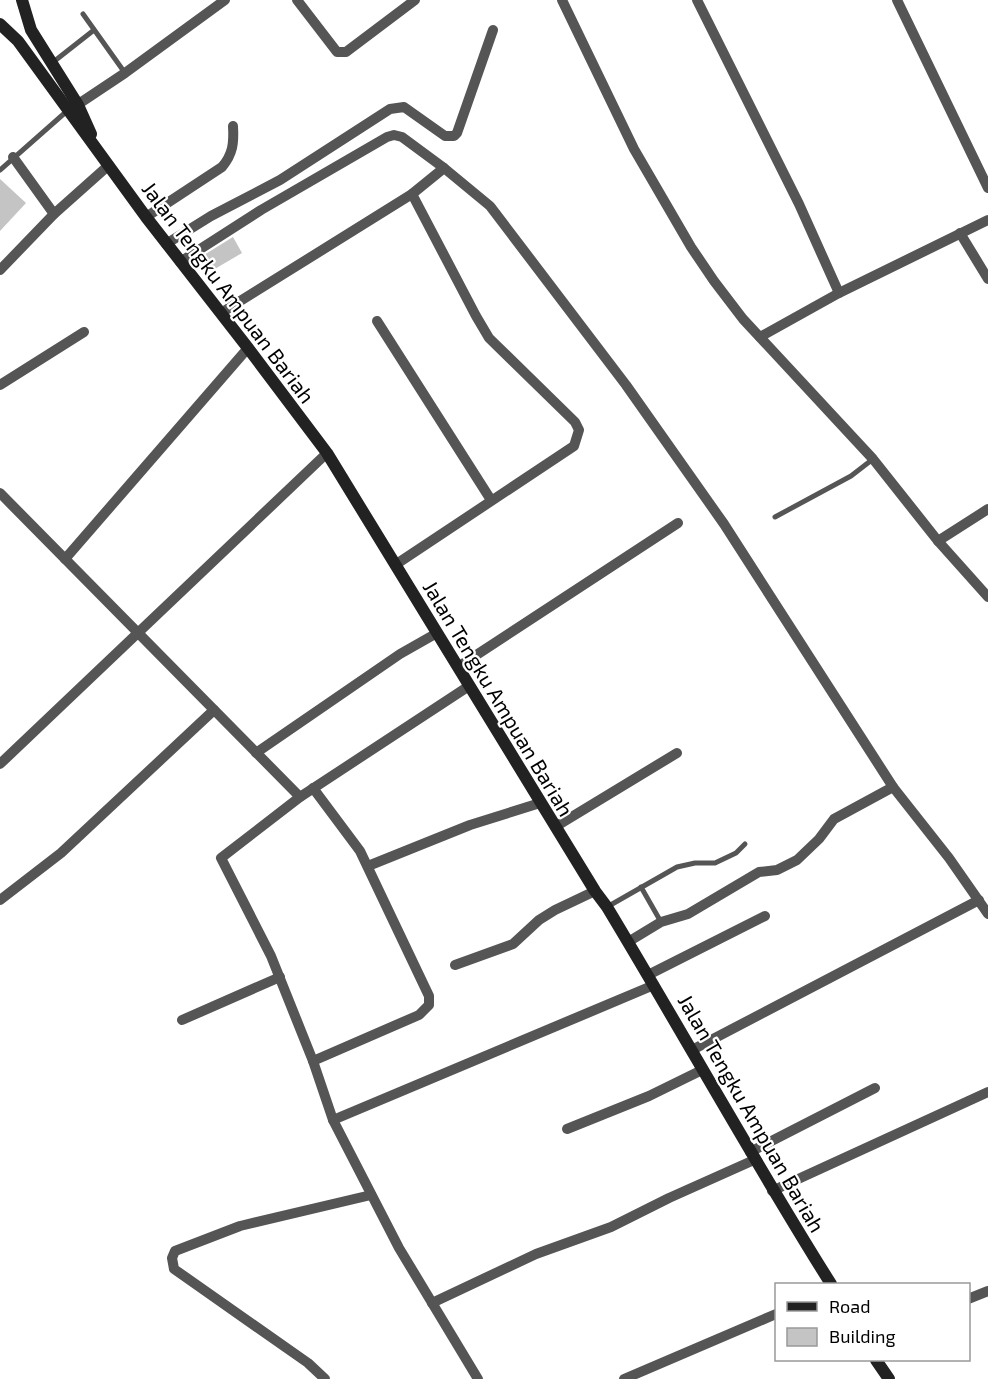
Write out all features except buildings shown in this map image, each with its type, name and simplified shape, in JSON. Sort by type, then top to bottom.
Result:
[{"type":"main road","name":"Jalan Tengku Ampuan Bariah","points":[[22,0],[31,30],[52,63],[73,108],[100,154],[166,244],[327,453],[540,803],[595,891],[608,907],[772,1191],[830,1283]]},
{"type":"main road","name":"Jalan Tengku Ampuan Bariah","points":[[0,24],[18,41],[73,108]]},
{"type":"main road","points":[[877,1361],[889,1379]]},
{"type":"street","points":[[73,108],[225,0]]},
{"type":"street","points":[[297,0],[337,52],[343,53],[415,0]]},
{"type":"street","points":[[562,0],[634,149],[691,247],[714,281],[743,319],[873,459],[938,541],[987,594]]},
{"type":"street","points":[[697,0],[799,204],[839,293]]},
{"type":"street","points":[[897,0],[988,188]]},
{"type":"street","points":[[166,244],[280,180],[385,112],[400,107],[410,111],[445,136],[454,136],[493,30]]},
{"type":"street","points":[[146,217],[222,166],[233,150],[233,126]]},
{"type":"street","points":[[180,262],[261,210],[387,136],[402,137],[444,168],[490,207],[626,385],[724,524],[892,787],[949,858],[988,914]]},
{"type":"street","points":[[334,145],[338,165]]},
{"type":"street","points":[[13,158],[54,214]]},
{"type":"street","points":[[0,270],[54,214],[109,165]]},
{"type":"street","points":[[221,313],[412,194],[444,168]]},
{"type":"street","points":[[395,565],[574,446],[579,430],[575,422],[489,338],[412,194]]},
{"type":"street","points":[[760,337],[839,293],[988,220]]},
{"type":"street","points":[[960,233],[988,279]]},
{"type":"street","points":[[377,321],[491,500]]},
{"type":"street","points":[[0,385],[84,332]]},
{"type":"street","points":[[65,559],[248,348]]},
{"type":"street","points":[[0,764],[327,453]]},
{"type":"street","points":[[0,493],[300,797]]},
{"type":"street","points":[[938,541],[988,509]]},
{"type":"street","points":[[458,667],[678,523]]},
{"type":"street","points":[[256,753],[400,654],[437,633]]},
{"type":"street","points":[[468,686],[300,797],[221,858],[265,942],[280,977],[333,1120],[371,1195],[478,1379]]},
{"type":"street","points":[[0,900],[61,853],[214,710]]},
{"type":"street","points":[[555,827],[677,753]]},
{"type":"street","points":[[628,942],[661,922],[688,914],[759,872],[777,870],[797,860],[834,819],[892,787]]},
{"type":"street","points":[[313,788],[353,840],[368,866],[429,996],[429,1005],[419,1015],[313,1061]]},
{"type":"street","points":[[368,866],[470,825],[540,803]]},
{"type":"street","points":[[455,965],[513,944],[539,920],[595,891]]},
{"type":"street","points":[[692,1050],[979,900]]},
{"type":"street","points":[[333,1120],[651,980],[765,916]]},
{"type":"street","points":[[182,1020],[280,977]]},
{"type":"street","points":[[567,1129],[649,1096],[702,1070]]},
{"type":"street","points":[[432,1303],[536,1254],[611,1227],[752,1156],[875,1089]]},
{"type":"street","points":[[772,1191],[988,1092]]},
{"type":"street","points":[[325,1379],[308,1363],[174,1269],[172,1258],[175,1251],[225,1230],[371,1195]]},
{"type":"street","points":[[970,1299],[988,1291]]},
{"type":"street","points":[[624,1379],[775,1315]]},
{"type":"lane","points":[[83,14],[125,73]]},
{"type":"lane","points":[[52,63],[94,30]]},
{"type":"lane","points":[[0,170],[73,108]]},
{"type":"lane","points":[[775,517],[851,476],[873,459]]},
{"type":"lane","points":[[608,907],[677,867],[695,863],[715,863],[736,853],[745,844]]},
{"type":"lane","points":[[641,887],[661,922]]}]
